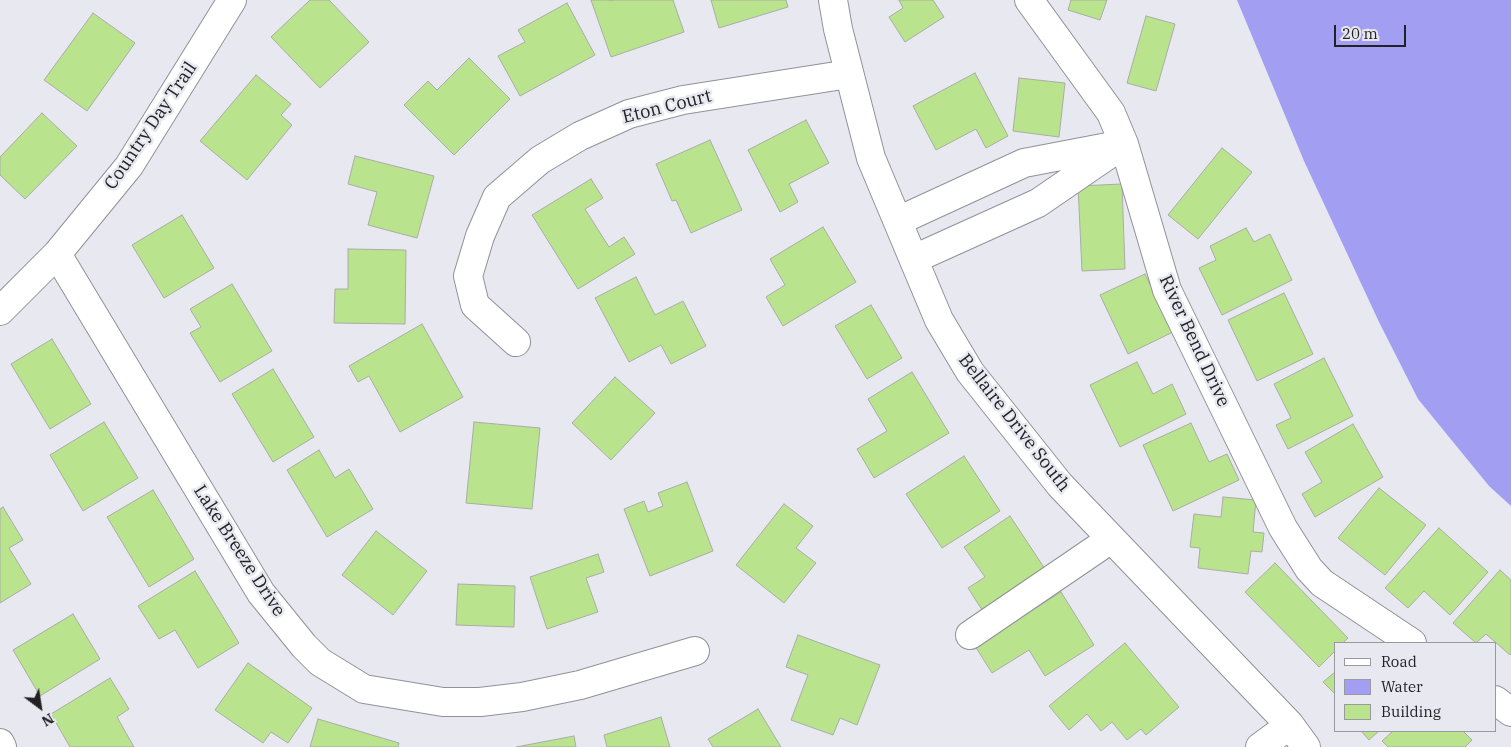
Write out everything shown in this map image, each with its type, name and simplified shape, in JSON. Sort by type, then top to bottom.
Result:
[{"type":"street","name":"Country Day Trail","points":[[0,311],[57,254],[128,166],[232,0]]},
{"type":"street","name":"Bellaire Drive South","points":[[833,0],[838,29],[871,158],[939,320],[970,372],[1060,485],[1290,725],[1306,747]]},
{"type":"street","name":"River Bend Drive","points":[[1029,0],[1111,113],[1124,144],[1167,290],[1283,528],[1309,568],[1322,583],[1410,642]]},
{"type":"street","name":"Eton Court","points":[[516,342],[476,304],[468,276],[480,236],[497,197],[540,160],[580,136],[629,114],[683,100],[849,74]]},
{"type":"street","points":[[898,221],[1024,163],[1124,144]]},
{"type":"street","points":[[914,259],[1038,202],[1124,144]]},
{"type":"street","name":"Lake Breeze Drive","points":[[57,254],[262,593],[304,646],[320,662],[364,689],[443,702],[480,702],[522,697],[580,685],[695,651]]},
{"type":"street","points":[[970,635],[1112,539]]},
{"type":"street","points":[[1496,701],[1511,712]]},
{"type":"street","points":[[1260,747],[1290,725]]},
{"type":"water","points":[[1237,0],[1511,0],[1511,506],[1489,486],[1418,399],[1379,322],[1304,161]]},
{"type":"building","points":[[310,0],[329,0],[369,42],[320,88],[271,37]]},
{"type":"building","points":[[591,0],[673,0],[684,32],[611,57]]},
{"type":"building","points":[[711,0],[786,0],[788,7],[719,28]]},
{"type":"building","points":[[899,0],[933,0],[944,17],[905,42],[889,17],[903,8]]},
{"type":"building","points":[[1071,0],[1107,0],[1100,20],[1068,10]]},
{"type":"building","points":[[567,3],[595,55],[520,96],[498,56],[525,42],[518,30]]},
{"type":"building","points":[[93,13],[135,43],[87,111],[44,80]]},
{"type":"building","points":[[1146,16],[1175,24],[1156,91],[1127,83]]},
{"type":"building","points":[[469,58],[510,99],[454,155],[404,105],[428,81],[437,90]]},
{"type":"building","points":[[975,73],[1008,136],[986,148],[976,129],[936,150],[913,106]]},
{"type":"building","points":[[256,75],[291,104],[281,115],[292,125],[247,180],[200,141]]},
{"type":"building","points":[[1019,78],[1065,83],[1059,137],[1013,131]]},
{"type":"building","points":[[42,113],[77,146],[25,199],[0,175],[0,157]]},
{"type":"building","points":[[806,120],[829,163],[789,184],[798,202],[780,212],[748,150]]},
{"type":"building","points":[[710,140],[742,210],[691,233],[676,200],[672,201],[656,164]]},
{"type":"building","points":[[1222,148],[1252,172],[1198,239],[1168,215]]},
{"type":"building","points":[[355,156],[434,176],[417,238],[368,225],[377,192],[348,184]]},
{"type":"building","points":[[591,179],[603,198],[585,209],[609,247],[624,237],[635,254],[578,289],[532,215]]},
{"type":"building","points":[[1122,184],[1125,269],[1082,271],[1078,186]]},
{"type":"building","points":[[182,215],[214,268],[164,298],[132,245]]},
{"type":"building","points":[[823,227],[856,282],[783,326],[766,297],[785,285],[770,259]]},
{"type":"building","points":[[1246,228],[1254,242],[1270,234],[1292,280],[1222,315],[1199,268],[1216,260],[1210,246]]},
{"type":"building","points":[[348,249],[406,250],[405,324],[334,323],[335,289],[348,289]]},
{"type":"building","points":[[1145,274],[1173,332],[1128,354],[1100,295]]},
{"type":"building","points":[[636,277],[655,315],[683,301],[706,346],[671,364],[661,345],[629,362],[595,298]]},
{"type":"building","points":[[232,284],[272,351],[220,382],[190,333],[201,327],[190,309]]},
{"type":"building","points":[[1284,293],[1313,354],[1257,381],[1228,320]]},
{"type":"building","points":[[871,305],[902,358],[867,379],[835,326]]},
{"type":"building","points":[[422,324],[463,397],[400,432],[369,376],[358,382],[349,366]]},
{"type":"building","points":[[52,339],[91,404],[50,429],[11,364]]},
{"type":"building","points":[[1324,358],[1353,416],[1288,449],[1276,425],[1291,418],[1274,384]]},
{"type":"building","points":[[1137,362],[1153,394],[1172,384],[1186,414],[1120,447],[1090,385]]},
{"type":"building","points":[[273,369],[314,437],[273,462],[232,394]]},
{"type":"building","points":[[912,372],[949,433],[874,478],[857,449],[887,431],[868,399]]},
{"type":"building","points":[[615,377],[655,413],[611,460],[572,423]]},
{"type":"building","points":[[104,422],[138,478],[83,511],[50,455]]},
{"type":"building","points":[[474,422],[540,428],[532,509],[466,503]]},
{"type":"building","points":[[1191,423],[1209,462],[1227,454],[1239,480],[1173,511],[1143,445]]},
{"type":"building","points":[[1353,424],[1383,477],[1315,517],[1302,494],[1322,482],[1305,452]]},
{"type":"building","points":[[319,450],[335,478],[349,469],[373,509],[327,537],[287,470]]},
{"type":"building","points":[[964,456],[1000,511],[942,548],[906,494]]},
{"type":"building","points":[[687,482],[713,551],[650,576],[624,509],[644,501],[648,512],[663,506],[658,493]]},
{"type":"building","points":[[1379,488],[1426,525],[1385,575],[1338,538]]},
{"type":"building","points":[[153,490],[194,559],[149,587],[107,517]]},
{"type":"building","points":[[1223,497],[1256,500],[1253,532],[1264,533],[1262,552],[1251,551],[1248,574],[1198,568],[1200,548],[1190,547],[1194,514],[1221,517]]},
{"type":"building","points":[[784,504],[813,526],[796,548],[816,563],[784,603],[736,565]]},
{"type":"building","points":[[3,507],[23,540],[9,548],[31,584],[0,603],[0,509]]},
{"type":"building","points":[[1010,516],[1047,572],[984,613],[968,588],[985,577],[964,547]]},
{"type":"building","points":[[1439,528],[1488,572],[1450,615],[1424,591],[1408,608],[1385,588]]},
{"type":"building","points":[[376,531],[427,571],[393,615],[342,575]]},
{"type":"building","points":[[598,554],[604,572],[586,578],[598,612],[547,629],[530,577]]},
{"type":"building","points":[[1275,563],[1348,638],[1344,642],[1334,642],[1334,652],[1319,667],[1245,592]]},
{"type":"building","points":[[1500,570],[1511,580],[1510,655],[1486,634],[1475,642],[1453,623]]},
{"type":"building","points":[[195,571],[239,643],[198,668],[175,630],[159,639],[138,606]]},
{"type":"building","points":[[458,584],[515,586],[514,627],[456,625]]},
{"type":"building","points":[[1061,592],[1094,645],[1045,676],[1029,650],[992,673],[975,646]]},
{"type":"building","points":[[73,614],[100,659],[40,696],[13,650]]},
{"type":"building","points":[[798,635],[880,665],[857,725],[840,718],[833,735],[791,720],[808,675],[786,667]]},
{"type":"building","points":[[1125,643],[1179,707],[1146,735],[1141,729],[1127,740],[1112,722],[1101,731],[1087,714],[1069,730],[1049,706]]},
{"type":"building","points":[[248,663],[312,708],[288,743],[271,732],[263,743],[215,710]]},
{"type":"building","points":[[1334,673],[1334,693],[1323,682]]},
{"type":"building","points":[[110,678],[129,709],[117,717],[134,747],[70,747],[51,714]]},
{"type":"building","points":[[758,709],[781,747],[713,747],[708,739]]},
{"type":"building","points":[[661,717],[670,747],[607,747],[604,735]]},
{"type":"building","points":[[318,719],[399,743],[398,747],[310,747]]},
{"type":"building","points":[[1362,732],[1378,732],[1369,740]]},
{"type":"building","points":[[1392,732],[1464,732],[1472,740],[1465,747],[1388,747],[1382,741]]},
{"type":"building","points":[[574,736],[576,747],[516,747]]}]
